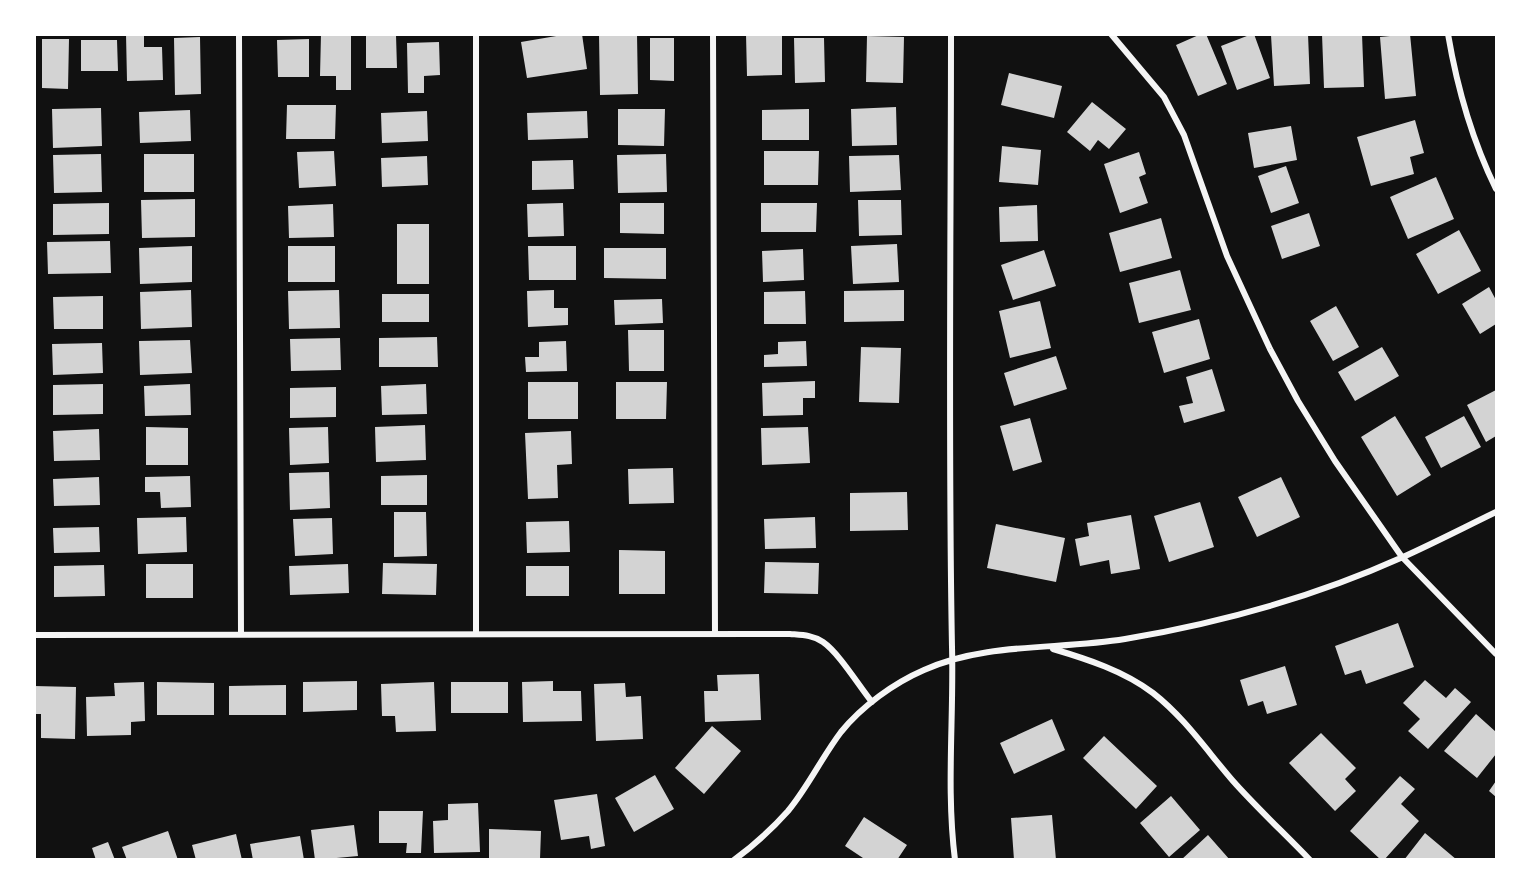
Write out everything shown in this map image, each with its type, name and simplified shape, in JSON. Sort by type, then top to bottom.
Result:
[{"type":"street","points":[[239,34],[241,634]]},
{"type":"street","points":[[476,34],[476,633]]},
{"type":"street","points":[[713,34],[715,633]]},
{"type":"street","points":[[951,34],[951,815],[955,860]]},
{"type":"street","points":[[1111,34],[1164,97],[1184,135],[1227,256],[1270,349],[1298,401],[1335,461],[1402,557],[1497,654]]},
{"type":"street","points":[[1448,34],[1469,119],[1497,189]]},
{"type":"street","points":[[734,860],[788,810],[842,731],[872,702],[923,670],[952,658],[991,651],[1049,648],[1123,639],[1262,609],[1336,584],[1402,557],[1497,512]]},
{"type":"street","points":[[34,635],[790,633],[810,636],[823,642],[872,702]]},
{"type":"street","points":[[1049,648],[1085,658],[1118,673],[1152,693],[1190,728],[1234,782],[1310,860]]},
{"type":"building","points":[[126,34],[144,34],[144,47],[162,47],[163,80],[127,81]]},
{"type":"building","points":[[321,34],[351,34],[351,90],[336,90],[336,76],[320,76]]},
{"type":"building","points":[[568,34],[582,34],[587,69],[527,78],[521,42]]},
{"type":"building","points":[[599,34],[637,34],[638,94],[600,95]]},
{"type":"building","points":[[746,34],[782,34],[782,75],[747,76]]},
{"type":"building","points":[[1206,34],[1227,84],[1198,96],[1176,45]]},
{"type":"building","points":[[1254,34],[1270,78],[1237,90],[1221,46]]},
{"type":"building","points":[[1308,34],[1310,84],[1274,86],[1271,35]]},
{"type":"building","points":[[1322,34],[1362,34],[1364,87],[1324,88]]},
{"type":"building","points":[[1410,34],[1416,96],[1385,99],[1380,37]]},
{"type":"building","points":[[396,35],[397,68],[366,68],[366,36]]},
{"type":"building","points":[[867,36],[904,37],[903,83],[866,82]]},
{"type":"building","points":[[200,37],[201,94],[175,95],[174,38]]},
{"type":"building","points":[[650,38],[674,38],[674,81],[650,80]]},
{"type":"building","points":[[794,38],[824,38],[825,82],[795,83]]},
{"type":"building","points":[[42,39],[69,39],[68,89],[42,88]]},
{"type":"building","points":[[309,39],[309,77],[278,77],[277,40]]},
{"type":"building","points":[[81,40],[117,40],[118,71],[81,71]]},
{"type":"building","points":[[439,42],[440,75],[424,76],[424,93],[408,93],[407,43]]},
{"type":"building","points":[[1009,73],[1062,86],[1054,118],[1001,105]]},
{"type":"building","points":[[1092,102],[1126,129],[1109,149],[1098,140],[1090,151],[1067,132]]},
{"type":"building","points":[[287,105],[336,105],[335,139],[286,139]]},
{"type":"building","points":[[896,107],[897,145],[852,146],[851,109]]},
{"type":"building","points":[[101,108],[102,146],[53,148],[52,109]]},
{"type":"building","points":[[618,109],[665,109],[664,146],[618,145]]},
{"type":"building","points":[[809,109],[809,140],[762,140],[762,110]]},
{"type":"building","points":[[190,110],[191,141],[140,143],[139,112]]},
{"type":"building","points":[[427,111],[428,141],[382,143],[381,113]]},
{"type":"building","points":[[587,111],[588,138],[528,140],[527,113]]},
{"type":"building","points":[[1415,120],[1424,153],[1410,157],[1414,174],[1371,186],[1357,137]]},
{"type":"building","points":[[1291,126],[1297,160],[1254,168],[1248,133]]},
{"type":"building","points":[[1002,146],[1041,150],[1038,185],[999,182]]},
{"type":"building","points":[[334,151],[336,186],[299,188],[297,152]]},
{"type":"building","points":[[764,151],[819,151],[818,185],[764,185]]},
{"type":"building","points":[[1139,152],[1146,174],[1139,177],[1148,203],[1120,213],[1104,164]]},
{"type":"building","points":[[101,154],[102,192],[54,193],[53,155]]},
{"type":"building","points":[[144,154],[194,154],[194,192],[144,192]]},
{"type":"building","points":[[666,154],[667,192],[618,193],[617,155]]},
{"type":"building","points":[[899,155],[901,190],[850,192],[849,156]]},
{"type":"building","points":[[427,156],[428,185],[382,187],[381,158]]},
{"type":"building","points":[[573,160],[574,189],[532,190],[532,161]]},
{"type":"building","points":[[1286,166],[1299,203],[1271,213],[1258,176]]},
{"type":"building","points":[[1436,177],[1454,219],[1408,239],[1390,197]]},
{"type":"building","points":[[195,199],[195,237],[142,238],[141,200]]},
{"type":"building","points":[[858,200],[901,200],[902,235],[859,236]]},
{"type":"building","points":[[109,203],[109,234],[53,235],[53,204]]},
{"type":"building","points":[[563,203],[564,236],[528,237],[527,204]]},
{"type":"building","points":[[620,203],[664,203],[664,234],[620,233]]},
{"type":"building","points":[[761,203],[817,203],[816,232],[761,232]]},
{"type":"building","points":[[333,204],[334,237],[289,238],[288,206]]},
{"type":"building","points":[[1037,205],[1038,241],[1000,242],[999,207]]},
{"type":"building","points":[[1309,213],[1320,246],[1282,259],[1271,226]]},
{"type":"building","points":[[1161,218],[1172,258],[1120,272],[1109,233]]},
{"type":"building","points":[[397,224],[429,224],[429,284],[397,284]]},
{"type":"building","points":[[1459,230],[1481,271],[1438,294],[1416,254]]},
{"type":"building","points":[[110,241],[111,273],[48,274],[47,242]]},
{"type":"building","points":[[897,244],[899,282],[853,284],[851,246]]},
{"type":"building","points":[[192,246],[192,282],[140,284],[139,248]]},
{"type":"building","points":[[288,246],[335,246],[335,282],[288,282]]},
{"type":"building","points":[[528,246],[576,246],[576,280],[529,280]]},
{"type":"building","points":[[604,248],[666,248],[666,279],[604,278]]},
{"type":"building","points":[[803,249],[804,280],[763,282],[762,251]]},
{"type":"building","points":[[1044,250],[1056,286],[1013,300],[1001,265]]},
{"type":"building","points":[[1180,270],[1191,310],[1139,323],[1129,283]]},
{"type":"building","points":[[1489,287],[1496,300],[1496,324],[1480,334],[1462,304]]},
{"type":"building","points":[[191,290],[192,327],[141,329],[140,292]]},
{"type":"building","points":[[339,290],[340,328],[289,329],[288,291]]},
{"type":"building","points":[[554,290],[554,308],[568,308],[568,325],[528,327],[527,291]]},
{"type":"building","points":[[904,290],[904,321],[844,322],[844,291]]},
{"type":"building","points":[[805,291],[806,324],[764,324],[764,292]]},
{"type":"building","points":[[382,294],[429,294],[429,322],[382,322]]},
{"type":"building","points":[[103,296],[103,329],[54,329],[53,297]]},
{"type":"building","points":[[662,299],[663,323],[615,325],[614,300]]},
{"type":"building","points":[[1040,301],[1051,348],[1010,358],[999,311]]},
{"type":"building","points":[[1336,306],[1359,347],[1333,361],[1310,321]]},
{"type":"building","points":[[1199,319],[1210,359],[1164,373],[1152,332]]},
{"type":"building","points":[[628,330],[664,330],[664,371],[629,371]]},
{"type":"building","points":[[437,337],[438,367],[379,367],[379,338]]},
{"type":"building","points":[[340,338],[341,370],[291,371],[290,339]]},
{"type":"building","points":[[190,340],[192,373],[140,375],[139,341]]},
{"type":"building","points":[[566,341],[567,371],[526,372],[525,357],[539,357],[539,342]]},
{"type":"building","points":[[806,341],[807,366],[764,367],[764,355],[778,354],[778,342]]},
{"type":"building","points":[[102,343],[103,373],[53,375],[52,344]]},
{"type":"building","points":[[861,347],[901,348],[899,403],[859,402]]},
{"type":"building","points":[[1382,347],[1399,376],[1355,401],[1338,372]]},
{"type":"building","points":[[1056,356],[1067,389],[1014,406],[1004,373]]},
{"type":"building","points":[[1212,369],[1225,411],[1184,423],[1179,406],[1193,403],[1186,377]]},
{"type":"building","points":[[815,381],[815,398],[803,398],[803,415],[763,416],[762,383]]},
{"type":"building","points":[[528,382],[578,382],[578,419],[528,419]]},
{"type":"building","points":[[616,382],[667,382],[666,419],[616,419]]},
{"type":"building","points":[[103,384],[103,414],[53,415],[53,385]]},
{"type":"building","points":[[190,384],[191,415],[145,416],[144,386]]},
{"type":"building","points":[[426,384],[427,414],[382,415],[381,386]]},
{"type":"building","points":[[336,387],[336,417],[290,418],[290,388]]},
{"type":"building","points":[[1496,390],[1496,436],[1486,442],[1467,405]]},
{"type":"building","points":[[1395,416],[1431,475],[1397,496],[1361,437]]},
{"type":"building","points":[[1464,416],[1481,447],[1441,468],[1425,437]]},
{"type":"building","points":[[1030,418],[1042,462],[1013,471],[1000,426]]},
{"type":"building","points":[[425,425],[426,460],[376,462],[375,427]]},
{"type":"building","points":[[146,427],[188,428],[188,465],[146,465]]},
{"type":"building","points":[[328,427],[329,463],[290,465],[289,428]]},
{"type":"building","points":[[808,427],[810,463],[762,465],[761,428]]},
{"type":"building","points":[[99,429],[100,460],[54,461],[53,431]]},
{"type":"building","points":[[571,431],[572,464],[557,465],[558,498],[528,499],[525,433]]},
{"type":"building","points":[[673,468],[674,503],[629,504],[628,469]]},
{"type":"building","points":[[329,472],[330,508],[290,510],[289,473]]},
{"type":"building","points":[[427,475],[427,505],[381,505],[381,476]]},
{"type":"building","points":[[190,476],[191,507],[161,508],[160,492],[145,492],[145,477]]},
{"type":"building","points":[[99,477],[100,505],[54,506],[53,479]]},
{"type":"building","points":[[1281,477],[1300,517],[1257,537],[1238,497]]},
{"type":"building","points":[[907,492],[908,530],[850,531],[850,493]]},
{"type":"building","points":[[1200,502],[1214,547],[1169,562],[1154,516]]},
{"type":"building","points":[[394,512],[426,512],[427,556],[394,557]]},
{"type":"building","points":[[1131,515],[1140,569],[1111,574],[1109,560],[1080,566],[1075,539],[1089,536],[1087,523]]},
{"type":"building","points":[[186,517],[187,552],[138,554],[137,518]]},
{"type":"building","points":[[815,517],[816,548],[765,549],[764,519]]},
{"type":"building","points":[[332,518],[333,554],[295,556],[293,519]]},
{"type":"building","points":[[569,521],[570,552],[527,553],[526,522]]},
{"type":"building","points":[[996,524],[1065,538],[1056,582],[987,568]]},
{"type":"building","points":[[99,527],[100,552],[54,553],[53,528]]},
{"type":"building","points":[[619,550],[665,551],[665,594],[619,594]]},
{"type":"building","points":[[765,562],[819,563],[818,594],[764,593]]},
{"type":"building","points":[[383,563],[437,564],[436,595],[382,594]]},
{"type":"building","points":[[146,564],[193,564],[193,598],[146,598]]},
{"type":"building","points":[[348,564],[349,593],[290,595],[289,566]]},
{"type":"building","points":[[104,565],[105,596],[54,597],[54,566]]},
{"type":"building","points":[[526,566],[569,566],[569,596],[526,596]]},
{"type":"building","points":[[1398,623],[1414,667],[1366,684],[1361,670],[1345,675],[1335,646]]},
{"type":"building","points":[[1285,666],[1297,705],[1267,714],[1263,701],[1248,706],[1240,680]]},
{"type":"building","points":[[759,674],[761,720],[705,722],[704,691],[718,691],[717,675]]},
{"type":"building","points":[[1425,680],[1446,698],[1455,688],[1471,702],[1428,749],[1408,731],[1420,719],[1403,703]]},
{"type":"building","points":[[357,681],[357,710],[303,712],[303,682]]},
{"type":"building","points":[[553,681],[553,691],[581,691],[582,721],[523,722],[522,682]]},
{"type":"building","points":[[144,682],[145,721],[131,722],[131,735],[87,736],[86,697],[115,696],[114,683]]},
{"type":"building","points":[[157,682],[214,683],[214,715],[157,715]]},
{"type":"building","points":[[434,682],[436,731],[396,732],[395,716],[382,716],[381,684]]},
{"type":"building","points":[[451,682],[508,682],[508,713],[451,713]]},
{"type":"building","points":[[625,683],[626,697],[641,696],[643,739],[596,741],[594,684]]},
{"type":"building","points":[[286,685],[286,715],[229,715],[229,686]]},
{"type":"building","points":[[34,686],[76,687],[75,739],[41,738],[41,714],[34,714]]},
{"type":"building","points":[[1476,714],[1496,732],[1496,754],[1477,778],[1444,751]]},
{"type":"building","points":[[1052,719],[1065,750],[1014,774],[1000,743]]},
{"type":"building","points":[[712,726],[741,751],[704,794],[675,768]]},
{"type":"building","points":[[1321,733],[1356,768],[1345,779],[1356,791],[1335,811],[1289,763]]},
{"type":"building","points":[[1104,736],[1157,786],[1136,809],[1083,758]]},
{"type":"building","points":[[655,775],[674,809],[634,832],[615,798]]},
{"type":"building","points":[[1400,776],[1415,789],[1401,804],[1419,821],[1384,860],[1381,860],[1350,831]]},
{"type":"building","points":[[1496,781],[1496,797],[1489,791]]},
{"type":"building","points":[[597,794],[605,846],[591,849],[589,836],[561,840],[554,800]]},
{"type":"building","points":[[1171,796],[1200,830],[1169,857],[1140,823]]},
{"type":"building","points":[[478,803],[480,852],[434,853],[433,821],[448,820],[448,804]]},
{"type":"building","points":[[379,811],[423,811],[421,853],[406,853],[407,843],[379,843]]},
{"type":"building","points":[[1052,815],[1056,860],[1014,860],[1011,818]]},
{"type":"building","points":[[864,817],[907,845],[897,860],[866,860],[845,846]]},
{"type":"building","points":[[354,825],[358,856],[315,860],[311,830]]},
{"type":"building","points":[[489,829],[541,831],[540,859],[489,858]]},
{"type":"building","points":[[168,831],[178,860],[127,860],[122,847]]},
{"type":"building","points":[[1425,833],[1457,860],[1404,860]]},
{"type":"building","points":[[236,834],[242,860],[196,860],[192,845]]},
{"type":"building","points":[[1208,835],[1230,860],[1181,860]]},
{"type":"building","points":[[300,836],[304,860],[253,860],[250,844]]},
{"type":"building","points":[[108,842],[115,860],[96,860],[92,848]]}]
